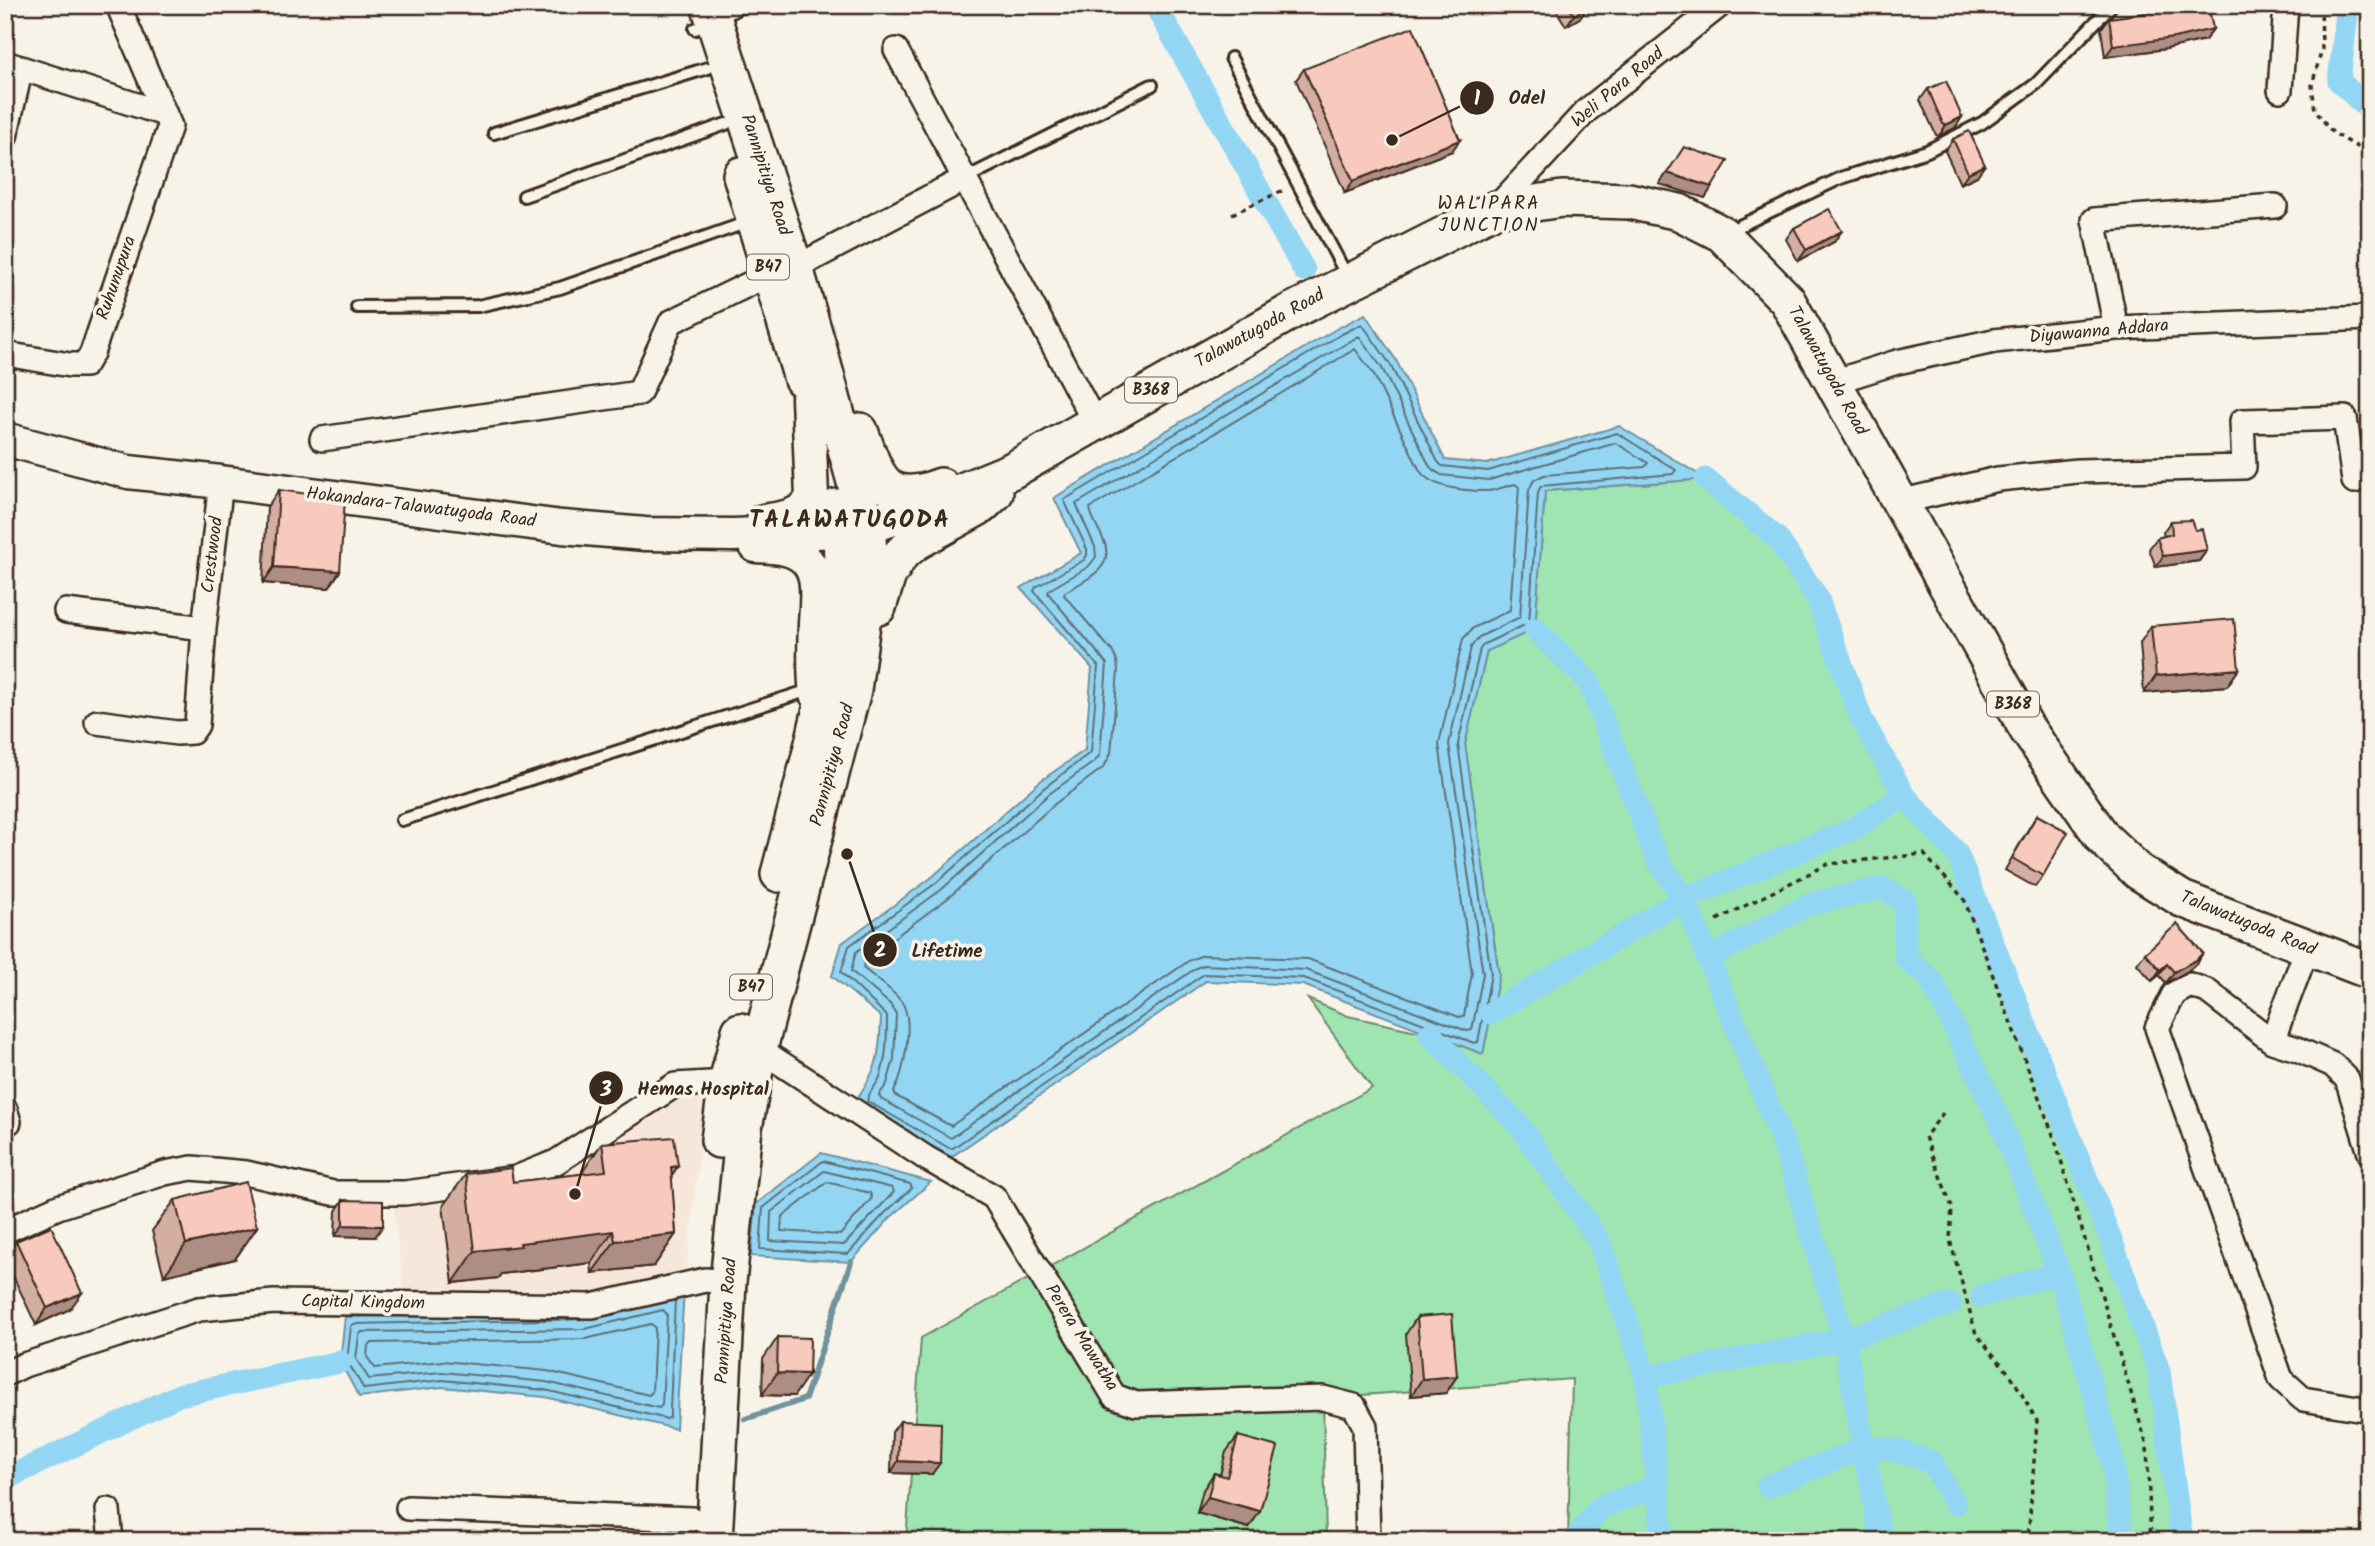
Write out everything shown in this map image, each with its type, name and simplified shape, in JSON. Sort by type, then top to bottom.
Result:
[{"type":"main road","name":"Pannipitiya Road","points":[[710,13],[708,68],[754,220],[818,346],[855,528]]},
{"type":"main road","name":"Pannipitiya Road","points":[[699,1534],[716,1281],[720,1126],[727,1082],[817,723],[870,565],[833,484],[808,398],[782,271],[710,13]]},
{"type":"main road","name":"Talawatugoda Road","points":[[855,528],[961,493],[1041,455],[1208,358],[1350,280],[1495,209],[1562,199],[1629,201],[1679,212],[1722,234],[1787,300],[2027,729],[2103,838],[2139,872],[2182,899],[2370,971]]},
{"type":"main road","points":[[818,346],[844,385],[874,467],[880,480],[891,490],[904,494],[924,492],[972,474],[1041,455]]},
{"type":"main road","points":[[693,535],[799,513],[808,507],[812,496],[808,398]]},
{"type":"main road","name":"Hokandara-Talawatugoda Road","points":[[5,439],[128,472],[572,528],[693,535],[855,528]]},
{"type":"main road","points":[[833,681],[868,637],[888,575],[901,554],[916,542],[981,506],[1041,455]]},
{"type":"main road","points":[[693,535],[780,548],[795,552],[808,561],[817,589],[815,624],[833,681]]},
{"type":"main road","name":"Pannipitiya Road","points":[[716,1281],[759,1049],[853,690],[833,681]]},
{"type":"street","name":"Ruhunupura","points":[[5,354],[85,365],[92,353],[170,126],[118,5]]},
{"type":"street","name":"Weli Para Road","points":[[1495,209],[1586,111],[1720,5]]},
{"type":"street","points":[[2280,90],[2286,5]]},
{"type":"street","points":[[897,50],[1095,424]]},
{"type":"street","points":[[5,137],[13,66],[165,114]]},
{"type":"street","points":[[322,439],[639,393],[671,322],[782,271],[964,178]]},
{"type":"street","points":[[2116,328],[2094,220],[2275,206]]},
{"type":"street","name":"Diyawanna Addara","points":[[1833,382],[1897,362],[1994,341],[2116,328],[2370,318]]},
{"type":"street","points":[[1899,502],[2011,477],[2078,471],[2244,467],[2242,421],[2345,418],[2354,481]]},
{"type":"street","name":"Crestwood","points":[[97,722],[177,733],[192,732],[197,725],[204,628],[221,482]]},
{"type":"street","points":[[66,611],[204,628]]},
{"type":"street","points":[[2272,1041],[2307,949]]},
{"type":"street","points":[[2370,1153],[2347,1079],[2333,1065],[2272,1041],[2207,991],[2190,985],[2174,994],[2157,1028],[2281,1379],[2303,1399],[2370,1410]]},
{"type":"street","name":"Perera Mawatha","points":[[759,1049],[926,1158],[994,1197],[1114,1396],[1136,1404],[1323,1398],[1354,1406],[1365,1426],[1368,1541]]},
{"type":"street","points":[[5,1231],[58,1207],[164,1173],[192,1168],[246,1173],[333,1193],[405,1193],[516,1178],[556,1162],[675,1085],[727,1082]]},
{"type":"street","name":"Capital Kingdom","points":[[5,1374],[24,1365],[199,1310],[274,1302],[592,1306],[716,1281]]},
{"type":"street","points":[[408,1508],[699,1534]]},
{"type":"street","points":[[108,1510],[111,1541]]},
{"type":"lane","points":[[1722,234],[1841,177],[1927,151],[1982,123],[2036,84],[2112,5]]},
{"type":"lane","points":[[1231,58],[1350,280]]},
{"type":"lane","points":[[494,133],[708,68]]},
{"type":"lane","points":[[964,178],[1152,85]]},
{"type":"lane","points":[[524,195],[726,124]]},
{"type":"lane","points":[[357,307],[478,306],[560,288],[754,220]]},
{"type":"lane","points":[[402,820],[833,681]]},
{"type":"path","points":[[2321,5],[2322,48],[2312,85],[2315,110],[2333,134],[2370,154]]},
{"type":"path","points":[[1232,214],[1289,188]]},
{"type":"path","points":[[1717,920],[1828,864],[1924,854],[1964,899],[2054,1140],[2147,1446],[2151,1541]]},
{"type":"path","points":[[1943,1113],[1925,1137],[1952,1207],[1950,1240],[1976,1334],[2012,1377],[2037,1421],[2028,1541]]},
{"type":"shaded area","points":[[706,1091],[686,1275],[596,1297],[404,1292],[393,1204],[518,1185],[665,1097]]},
{"type":"green space","points":[[1706,479],[1777,538],[1817,597],[1861,718],[1904,795],[1957,853],[2113,1245],[2159,1371],[2182,1541],[1568,1541],[1572,1379],[1323,1398],[1326,1541],[906,1541],[921,1338],[1372,1088],[1308,999],[1348,1016],[1430,1034],[1483,1054],[1499,974],[1465,744],[1487,651],[1535,629],[1545,491]]},
{"type":"water","points":[[1365,314],[1396,360],[1445,460],[1487,464],[1619,426],[1706,479],[1545,491],[1535,629],[1487,651],[1465,744],[1499,975],[1483,1054],[1303,985],[1206,981],[951,1157],[854,1103],[876,1062],[881,1017],[832,976],[842,943],[931,878],[1039,782],[1085,750],[1092,668],[1021,588],[1081,553],[1054,498]]},
{"type":"water","points":[[821,1153],[931,1182],[890,1218],[851,1262],[751,1256],[756,1204]]},
{"type":"water","points":[[684,1289],[676,1429],[545,1397],[442,1387],[359,1397],[340,1362],[345,1317],[584,1313]]},
{"type":"building","points":[[1567,5],[1588,5],[1588,6],[1574,15]]},
{"type":"building","points":[[2161,5],[2208,5],[2213,29],[2174,38],[2113,46],[2109,18],[2162,11]]},
{"type":"building","points":[[1413,27],[1460,140],[1353,181],[1304,69]]},
{"type":"building","points":[[1946,81],[1962,117],[1946,125],[1943,124],[1928,89]]},
{"type":"building","points":[[1969,131],[1985,165],[1968,173],[1953,139]]},
{"type":"building","points":[[1684,147],[1728,161],[1712,187],[1667,173]]},
{"type":"building","points":[[1829,209],[1842,231],[1806,250],[1794,228]]},
{"type":"building","points":[[279,490],[345,499],[340,571],[274,567]]},
{"type":"building","points":[[2191,520],[2195,530],[2202,529],[2207,550],[2163,556],[2157,538],[2172,534],[2171,521]]},
{"type":"building","points":[[2234,619],[2239,669],[2156,676],[2151,626]]},
{"type":"building","points":[[2037,815],[2068,832],[2043,876],[2012,858]]},
{"type":"building","points":[[2177,924],[2203,953],[2174,972],[2167,964],[2160,970],[2145,953]]},
{"type":"building","points":[[674,1137],[678,1166],[671,1167],[676,1234],[615,1241],[613,1231],[475,1251],[466,1174],[511,1168],[513,1182],[606,1171],[602,1143]]},
{"type":"building","points":[[246,1182],[257,1227],[186,1244],[175,1200]]},
{"type":"building","points":[[343,1200],[383,1201],[383,1226],[343,1225]]},
{"type":"building","points":[[51,1226],[82,1293],[47,1308],[16,1241]]},
{"type":"building","points":[[1452,1314],[1457,1376],[1422,1379],[1417,1317]]},
{"type":"building","points":[[778,1337],[810,1338],[809,1374],[777,1373]]},
{"type":"building","points":[[900,1421],[941,1423],[940,1463],[898,1461]]},
{"type":"building","points":[[1238,1436],[1278,1447],[1260,1511],[1208,1497],[1214,1473],[1227,1477]]},
{"type":"waterway","points":[[1155,5],[1304,270]]},
{"type":"waterway","points":[[2348,5],[2339,81],[2370,110]]},
{"type":"waterway","points":[[1491,1013],[1684,899],[1855,828],[1904,795],[1861,718],[1817,597],[1777,538],[1706,479]]},
{"type":"waterway","points":[[1535,629],[1588,681],[1657,859],[1684,899],[1785,1147],[1844,1339],[1881,1541]]},
{"type":"waterway","points":[[1904,795],[1957,853],[2113,1245],[2159,1371],[2182,1541]]},
{"type":"waterway","points":[[1708,959],[1809,904],[1882,888],[1905,900],[1905,957],[1931,980],[2000,1121],[2059,1272],[2112,1458],[2122,1541]]},
{"type":"waterway","points":[[1430,1034],[1520,1126],[1599,1241],[1646,1377],[1663,1541]]},
{"type":"waterway","points":[[745,1419],[805,1399],[851,1262]]},
{"type":"waterway","points":[[1982,1296],[2059,1272]]},
{"type":"waterway","points":[[1646,1377],[1844,1339],[1950,1304]]},
{"type":"waterway","points":[[5,1479],[179,1395],[340,1362]]},
{"type":"waterway","points":[[1768,1486],[1864,1448],[1892,1449],[1932,1462],[1955,1504]]},
{"type":"waterway","points":[[1574,1541],[1600,1507],[1658,1486]]},
{"type":"place","name":"Odel","points":[[1392,140]]},
{"type":"place","name":"Lifetime","points":[[847,854]]},
{"type":"place","name":"Hemas Hospital","points":[[575,1194]]},
{"type":"district","name":"WALIPARA JUNCTION","points":[[1489,215]]},
{"type":"district","name":"TALAWATUGODA","points":[[850,520]]}]
